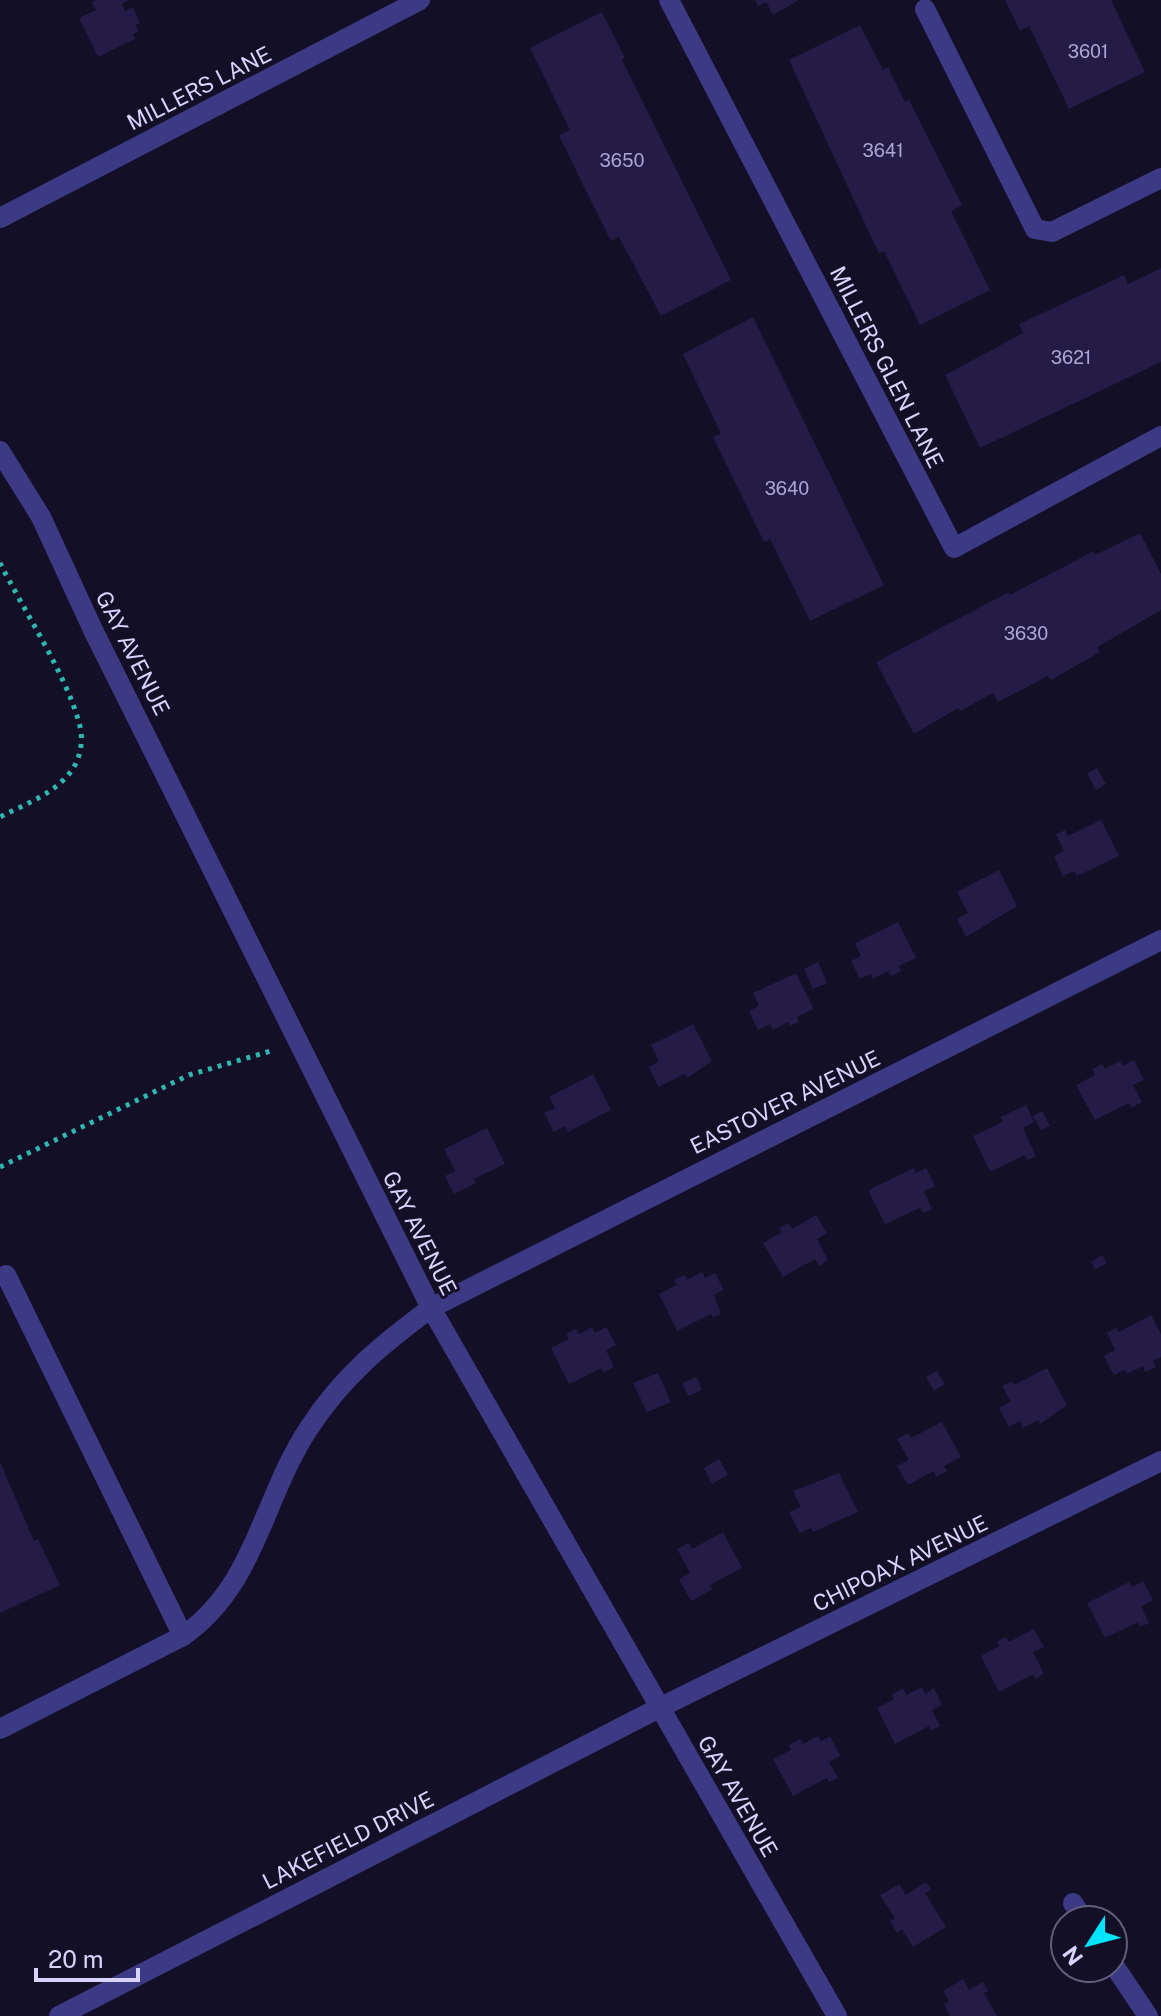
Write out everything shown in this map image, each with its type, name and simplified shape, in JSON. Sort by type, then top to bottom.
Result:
[{"type":"street","name":"MILLERS LANE","points":[[0,218],[420,0]]},
{"type":"street","name":"MILLERS GLEN LANE","points":[[669,0],[954,548],[1161,436]]},
{"type":"street","points":[[925,9],[1035,229],[1052,232],[1161,178]]},
{"type":"street","name":"GAY AVENUE","points":[[0,451],[41,517],[94,632],[431,1308],[837,2016]]},
{"type":"street","name":"EASTOVER AVENUE","points":[[0,1729],[183,1636],[223,1602],[308,1429],[346,1378],[370,1353],[431,1308],[1161,940]]},
{"type":"street","points":[[6,1275],[183,1636]]},
{"type":"street","name":"CHIPOAX AVENUE","points":[[659,1708],[1158,1469]]},
{"type":"street","name":"LAKEFIELD DRIVE","points":[[59,2016],[659,1708]]},
{"type":"street","points":[[1126,1984],[1148,2016]]},
{"type":"path","points":[[0,563],[70,699],[80,725],[81,749],[72,770],[52,790],[0,817]]},
{"type":"path","points":[[0,1167],[189,1075],[299,1043]]},
{"type":"building","points":[[129,0],[122,4],[125,11],[133,7],[140,23],[135,25],[139,32],[133,34],[135,39],[98,57],[79,18],[96,10],[92,2]]},
{"type":"building","points":[[755,0],[799,0],[773,15],[766,2],[758,6]]},
{"type":"building","points":[[1005,0],[1111,0],[1145,72],[1069,109],[1029,26],[1020,31]]},
{"type":"building","points":[[602,12],[625,58],[622,60],[731,280],[661,316],[619,237],[611,241],[583,185],[559,135],[570,130],[530,48]]},
{"type":"building","points":[[860,25],[883,70],[888,67],[905,102],[909,100],[962,205],[951,211],[990,290],[920,325],[884,251],[879,254],[789,60]]},
{"type":"building","points":[[1161,268],[1161,362],[980,448],[945,375],[1023,333],[1019,324],[1124,275],[1128,284]]},
{"type":"building","points":[[753,317],[884,585],[810,621],[770,539],[764,542],[713,437],[721,434],[683,354]]},
{"type":"building","points":[[1140,533],[1161,574],[1161,610],[1098,647],[1100,652],[1051,680],[1048,676],[998,702],[993,693],[960,711],[958,708],[914,734],[876,662],[1009,592],[1010,595],[1094,551],[1095,555]]},
{"type":"building","points":[[1097,768],[1106,784],[1096,790],[1087,774]]},
{"type":"building","points":[[1101,820],[1119,856],[1077,876],[1074,871],[1063,876],[1054,856],[1064,851],[1056,834],[1065,830],[1068,836]]},
{"type":"building","points":[[999,870],[1017,906],[966,937],[957,919],[968,913],[957,892]]},
{"type":"building","points":[[898,922],[916,958],[899,966],[901,971],[891,976],[888,971],[873,979],[871,974],[860,979],[851,961],[861,956],[855,943]]},
{"type":"building","points":[[818,962],[827,983],[813,989],[804,969]]},
{"type":"building","points":[[796,973],[814,1009],[797,1017],[799,1022],[790,1026],[788,1022],[773,1030],[770,1024],[758,1030],[749,1011],[759,1006],[753,993]]},
{"type":"building","points":[[693,1024],[712,1061],[687,1078],[685,1074],[658,1087],[649,1067],[659,1061],[651,1045]]},
{"type":"building","points":[[1134,1060],[1144,1080],[1133,1085],[1142,1102],[1131,1108],[1129,1103],[1095,1120],[1076,1085],[1095,1075],[1092,1069],[1102,1064],[1105,1069],[1120,1061],[1123,1066]]},
{"type":"building","points":[[593,1074],[611,1110],[568,1132],[565,1126],[554,1132],[544,1113],[555,1108],[549,1097]]},
{"type":"building","points":[[1026,1105],[1034,1122],[1023,1128],[1036,1156],[1027,1160],[1025,1155],[990,1172],[973,1136],[1003,1122],[1001,1117]]},
{"type":"building","points":[[1042,1111],[1050,1126],[1041,1130],[1033,1116]]},
{"type":"building","points":[[487,1128],[505,1164],[474,1179],[476,1183],[454,1194],[445,1176],[455,1171],[444,1149]]},
{"type":"building","points":[[914,1168],[916,1173],[926,1168],[935,1186],[924,1191],[932,1209],[923,1213],[920,1208],[885,1224],[868,1190]]},
{"type":"building","points":[[816,1215],[827,1233],[817,1239],[828,1260],[819,1266],[815,1259],[783,1277],[763,1243],[782,1232],[779,1228],[789,1223],[792,1229]]},
{"type":"building","points":[[1102,1255],[1107,1263],[1095,1269],[1091,1262]]},
{"type":"building","points":[[702,1272],[705,1278],[715,1273],[724,1290],[714,1295],[721,1314],[713,1318],[711,1314],[677,1331],[659,1294],[677,1285],[674,1280],[685,1275],[687,1280]]},
{"type":"building","points":[[1151,1315],[1161,1334],[1161,1357],[1153,1361],[1156,1367],[1145,1372],[1143,1366],[1127,1374],[1124,1370],[1114,1375],[1104,1356],[1115,1350],[1107,1333],[1116,1328],[1119,1332]]},
{"type":"building","points":[[592,1327],[595,1333],[606,1327],[616,1345],[606,1350],[614,1367],[603,1373],[601,1368],[569,1384],[551,1348],[569,1339],[566,1334],[576,1329],[579,1334]]},
{"type":"building","points":[[1047,1368],[1067,1405],[1040,1424],[1038,1420],[1023,1428],[1020,1421],[1009,1427],[999,1408],[1011,1402],[1002,1386],[1012,1381],[1014,1385]]},
{"type":"building","points":[[937,1371],[945,1384],[934,1391],[926,1377]]},
{"type":"building","points":[[658,1373],[671,1402],[647,1412],[633,1383]]},
{"type":"building","points":[[697,1377],[702,1390],[688,1396],[682,1383]]},
{"type":"building","points":[[942,1422],[961,1457],[944,1466],[947,1471],[936,1477],[934,1471],[908,1485],[897,1466],[909,1460],[897,1439],[908,1433],[911,1438]]},
{"type":"building","points":[[719,1459],[728,1475],[712,1484],[704,1468]]},
{"type":"building","points":[[0,1462],[34,1541],[38,1539],[60,1585],[0,1613]]},
{"type":"building","points":[[839,1473],[858,1512],[813,1532],[811,1528],[800,1533],[789,1512],[801,1507],[793,1491]]},
{"type":"building","points":[[723,1532],[742,1568],[710,1585],[713,1589],[691,1601],[679,1579],[690,1573],[677,1549],[689,1543],[692,1549]]},
{"type":"building","points":[[1143,1581],[1153,1600],[1141,1606],[1149,1623],[1140,1627],[1138,1622],[1105,1638],[1087,1603],[1129,1582],[1132,1587]]},
{"type":"building","points":[[1034,1629],[1044,1647],[1033,1652],[1044,1674],[1035,1679],[1033,1674],[999,1692],[981,1656],[999,1646],[997,1641],[1006,1637],[1009,1642]]},
{"type":"building","points":[[922,1687],[925,1694],[934,1688],[942,1705],[932,1710],[940,1726],[931,1731],[929,1726],[895,1744],[877,1708],[894,1699],[892,1694],[903,1688],[906,1695]]},
{"type":"building","points":[[818,1736],[821,1741],[830,1736],[840,1756],[829,1762],[838,1778],[829,1782],[827,1778],[793,1796],[773,1759],[791,1750],[789,1745],[801,1739],[803,1744]]},
{"type":"building","points":[[926,1882],[931,1890],[925,1893],[946,1927],[913,1947],[902,1929],[897,1933],[890,1921],[895,1918],[880,1895],[899,1884],[906,1895]]},
{"type":"building","points":[[963,1979],[969,1990],[983,1982],[988,1991],[984,1993],[997,2016],[950,2016],[944,2004],[949,2001],[943,1991]]}]
